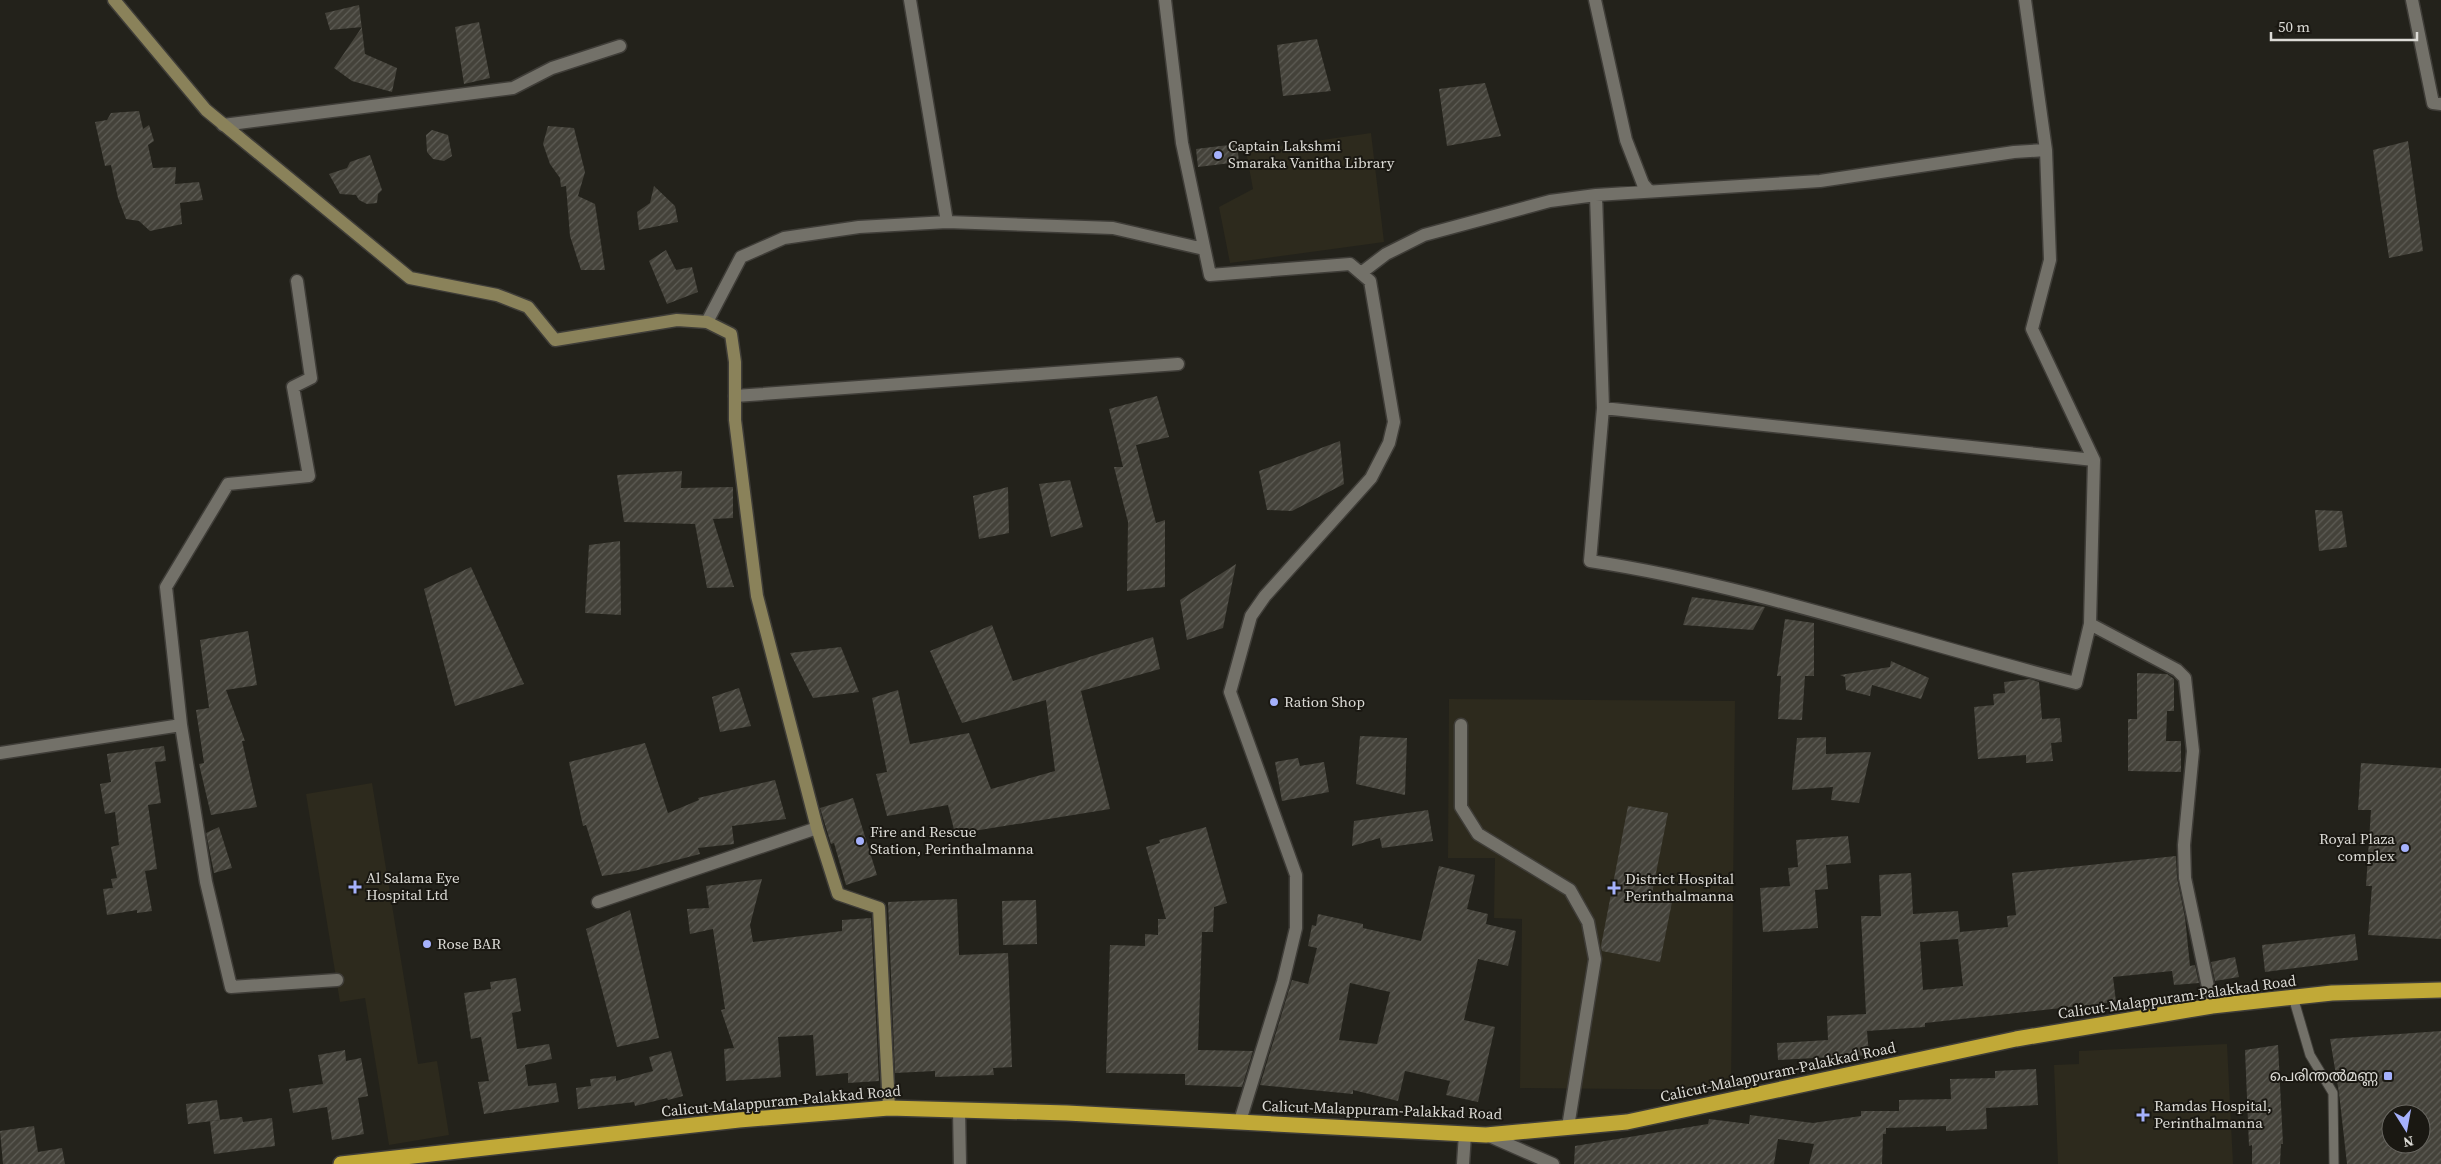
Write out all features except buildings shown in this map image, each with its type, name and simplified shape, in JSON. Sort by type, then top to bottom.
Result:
[{"type":"highway","name":"Calicut-Malappuram-Palakkad Road","points":[[341,1164],[739,1120],[889,1108],[1240,1122],[1486,1135],[1628,1122],[2016,1038],[2212,1006],[2332,993],[2441,990]]},
{"type":"street","points":[[114,0],[206,110],[410,278],[497,295],[528,307],[555,340],[677,320],[708,322],[731,334],[734,362],[735,420],[757,596],[817,828],[838,894],[879,908],[889,1108]]},
{"type":"street","points":[[910,0],[947,222]]},
{"type":"street","points":[[1165,0],[1182,143],[1210,275],[1350,264],[1370,281],[1393,406],[1394,422],[1389,443],[1371,478],[1265,596],[1251,616],[1230,692],[1296,875],[1296,928],[1283,982],[1240,1122]]},
{"type":"street","points":[[1595,0],[1626,140],[1643,184],[1649,191]]},
{"type":"street","points":[[1596,194],[1603,408],[1590,561],[1640,569],[1770,600],[2076,683],[2090,624],[2094,460],[2032,329],[2050,260],[2046,150],[2025,0]]},
{"type":"street","points":[[2412,0],[2433,103],[2441,104]]},
{"type":"street","points":[[223,125],[513,88],[552,68],[620,46]]},
{"type":"street","points":[[1361,273],[1386,254],[1424,236],[1550,201],[1596,194],[1820,181],[2014,152],[2046,150]]},
{"type":"street","points":[[708,322],[740,257],[784,238],[859,227],[947,222],[1113,228],[1204,249]]},
{"type":"street","points":[[297,281],[311,378],[293,387],[309,476],[228,484],[166,587],[180,725],[206,882],[231,987],[337,980]]},
{"type":"street","points":[[735,396],[1178,364]]},
{"type":"street","points":[[1603,408],[2094,460]]},
{"type":"street","points":[[2090,624],[2177,670],[2185,678],[2193,751],[2184,845],[2185,878],[2212,1006]]},
{"type":"street","points":[[0,753],[180,725]]},
{"type":"street","points":[[1461,725],[1461,807],[1478,834],[1570,890],[1588,922],[1595,959],[1568,1128]]},
{"type":"street","points":[[598,902],[817,828]]},
{"type":"street","points":[[959,1110],[960,1164]]},
{"type":"street","points":[[1463,1164],[1465,1134]]},
{"type":"street","points":[[1486,1135],[1553,1164]]},
{"type":"lane","points":[[2293,997],[2310,1054],[2333,1093],[2334,1164]]},
{"type":"shaded area","points":[[1371,133],[1384,242],[1230,263],[1219,207],[1253,189],[1246,151]]},
{"type":"shaded area","name":"District Hospital Perinthalmanna","points":[[1449,699],[1735,701],[1731,1090],[1520,1088],[1522,919],[1494,918],[1495,858],[1448,858]]},
{"type":"shaded area","name":"Al Salama Eye Hospital Ltd","points":[[372,783],[418,1064],[437,1061],[449,1135],[389,1145],[365,998],[340,1002],[306,794]]},
{"type":"shaded area","name":"Ramdas Hospital, Perinthalmanna","points":[[2227,1044],[2233,1164],[2058,1164],[2054,1065],[2079,1064],[2079,1051]]},
{"type":"place","name":"Captain Lakshmi Smaraka Vanitha Library","points":[[1218,155]]},
{"type":"place","name":"Ration Shop","points":[[1274,702]]},
{"type":"place","name":"Fire and Rescue Station, Perinthalmanna","points":[[860,841]]},
{"type":"place","name":"Royal Plaza complex","points":[[2405,848]]},
{"type":"place","name":"Al Salama Eye Hospital Ltd","points":[[355,887]]},
{"type":"place","name":"District Hospital Perinthalmanna","points":[[1614,888]]},
{"type":"place","name":"Rose BAR","points":[[427,944]]},
{"type":"place","name":"പെരിന്തൽമണ്ണ","points":[[2388,1076]]},
{"type":"place","name":"Ramdas Hospital, Perinthalmanna","points":[[2143,1115]]}]
